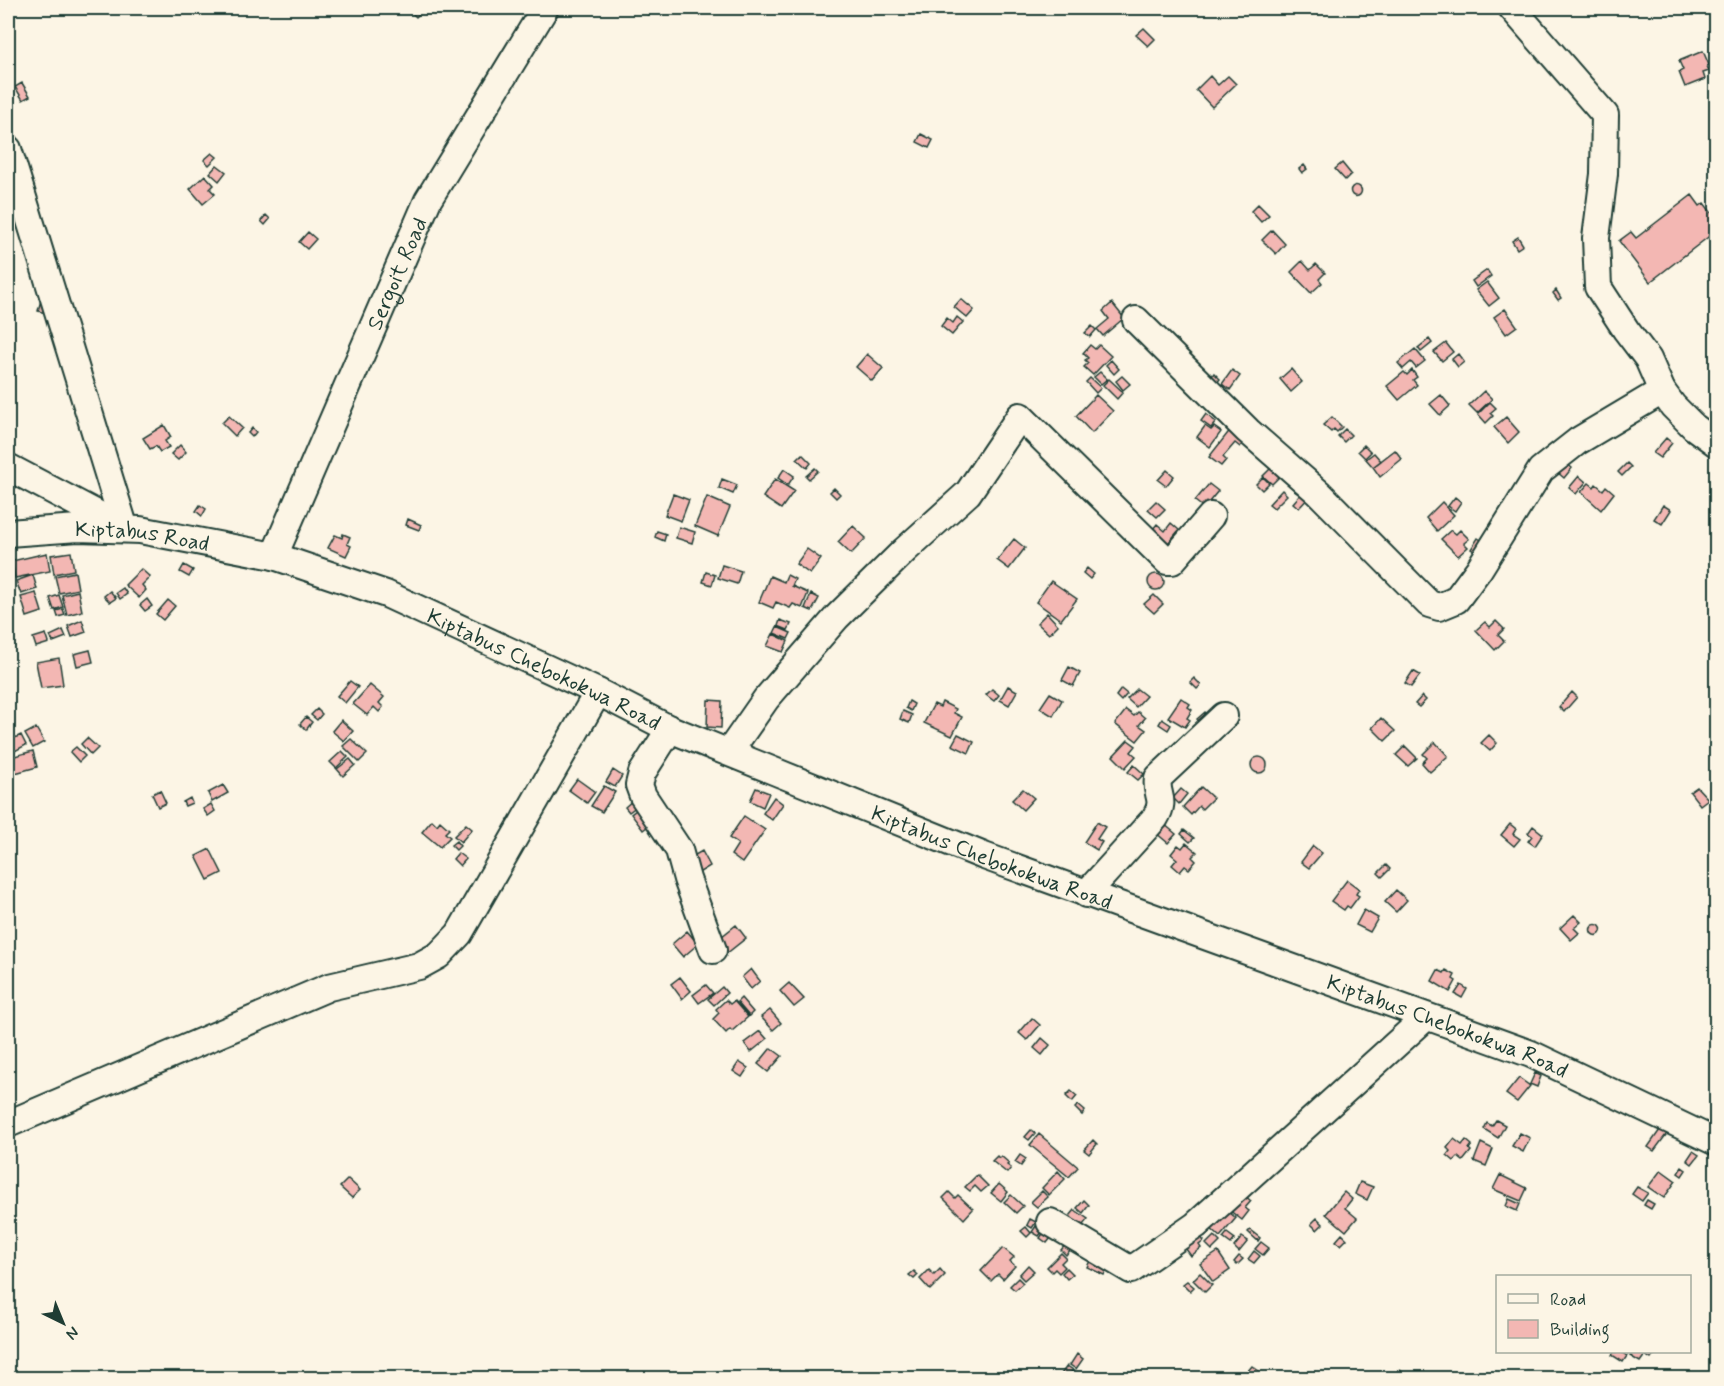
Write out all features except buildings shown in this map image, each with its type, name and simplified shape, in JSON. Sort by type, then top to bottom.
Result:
[{"type":"street","name":"Sergoit Road","points":[[274,556],[428,200],[545,8]]},
{"type":"street","points":[[1512,8],[1605,115],[1604,174],[1596,238],[1598,287],[1648,359],[1662,391],[1694,427],[1716,443]]},
{"type":"street","points":[[8,149],[125,529]]},
{"type":"street","points":[[1137,320],[1248,431],[1319,493],[1429,604],[1439,607],[1456,600],[1479,569],[1540,470],[1578,441],[1662,391]]},
{"type":"street","points":[[729,752],[766,699],[837,617],[905,550],[968,494],[1020,416],[1167,561],[1172,561],[1211,516]]},
{"type":"street","points":[[8,467],[125,529]]},
{"type":"street","name":"Kiptabus Road","points":[[8,533],[78,528],[140,530],[274,556]]},
{"type":"street","name":"Kiptabus Chebokokwa Road","points":[[274,556],[387,594],[598,692],[670,729],[984,856],[1531,1054],[1716,1142]]},
{"type":"street","points":[[8,1124],[328,987],[419,966],[439,955],[459,934],[598,692]]},
{"type":"street","points":[[1086,894],[1155,818],[1162,801],[1157,784],[1158,778],[1224,716]]},
{"type":"street","points":[[670,729],[642,773],[639,785],[643,796],[679,850],[713,950]]},
{"type":"street","points":[[1050,1222],[1131,1270],[1196,1225],[1426,1017]]}]
